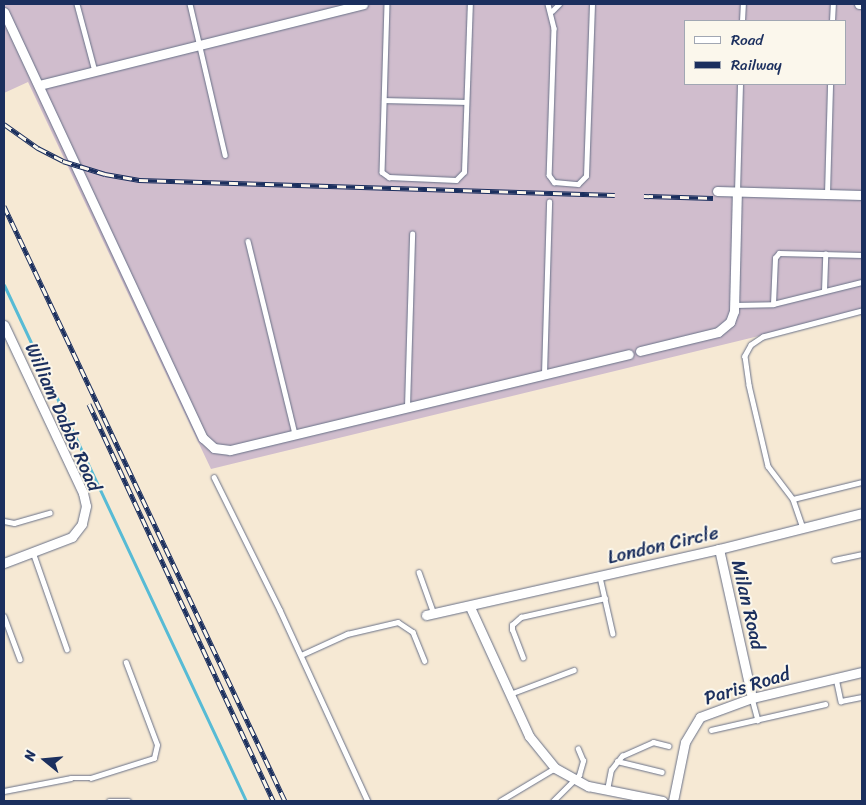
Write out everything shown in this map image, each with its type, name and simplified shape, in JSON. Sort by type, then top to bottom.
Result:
[{"type":"street","points":[[39,85],[363,4]]},
{"type":"street","points":[[4,12],[206,442],[225,450],[629,354]]},
{"type":"street","points":[[717,191],[862,195]]},
{"type":"street","points":[[640,351],[718,332],[730,322],[734,305],[737,192]]},
{"type":"street","name":"William Dabbs Road","points":[[4,325],[82,493],[86,506],[82,524],[72,537],[4,563]]},
{"type":"street","name":"London Circle","points":[[430,614],[470,607],[600,577],[862,513]]},
{"type":"street","name":"Milan Road","points":[[719,549],[752,698]]},
{"type":"street","points":[[470,607],[529,736],[555,768],[575,781],[607,791],[663,801]]},
{"type":"street","name":"Paris Road","points":[[673,801],[691,727],[700,717],[752,698],[862,672]]},
{"type":"lane","points":[[77,4],[95,71]]},
{"type":"lane","points":[[190,4],[225,154]]},
{"type":"lane","points":[[387,4],[384,175],[437,179],[459,179],[463,175],[470,4]]},
{"type":"lane","points":[[548,4],[552,11],[550,178],[556,183],[581,183],[586,176],[592,4]]},
{"type":"lane","points":[[552,11],[559,4]]},
{"type":"lane","points":[[742,20],[743,4]]},
{"type":"lane","points":[[832,20],[833,4]]},
{"type":"lane","points":[[737,192],[740,85]]},
{"type":"lane","points":[[827,194],[830,85]]},
{"type":"lane","points":[[384,100],[466,102]]},
{"type":"lane","points":[[544,374],[549,202]]},
{"type":"lane","points":[[406,407],[412,234]]},
{"type":"lane","points":[[248,241],[295,434]]},
{"type":"lane","points":[[773,304],[777,254],[862,255]]},
{"type":"lane","points":[[824,291],[825,254]]},
{"type":"lane","points":[[734,305],[773,304],[862,282]]},
{"type":"lane","points":[[803,528],[793,499],[768,466],[748,385],[747,350],[763,337],[862,311]]},
{"type":"lane","points":[[214,477],[301,655],[368,801]]},
{"type":"lane","points":[[793,499],[862,482]]},
{"type":"lane","points":[[4,521],[14,523],[50,513]]},
{"type":"lane","points":[[33,552],[67,649]]},
{"type":"lane","points":[[834,560],[862,554]]},
{"type":"lane","points":[[419,572],[430,614]]},
{"type":"lane","points":[[600,577],[613,634]]},
{"type":"lane","points":[[523,658],[512,630],[512,625],[521,617],[605,598]]},
{"type":"lane","points":[[4,616],[20,659]]},
{"type":"lane","points":[[301,655],[346,634],[398,622],[405,624],[413,632],[425,661]]},
{"type":"lane","points":[[4,791],[71,778],[91,778],[154,758],[157,745],[126,663]]},
{"type":"lane","points":[[510,694],[574,670]]},
{"type":"lane","points":[[836,678],[841,701],[862,696]]},
{"type":"lane","points":[[752,698],[758,720]]},
{"type":"lane","points":[[711,730],[825,704]]},
{"type":"lane","points":[[607,791],[616,761],[633,749],[648,743],[669,746]]},
{"type":"lane","points":[[553,801],[575,781],[582,761],[578,749]]},
{"type":"lane","points":[[616,761],[662,772]]},
{"type":"lane","points":[[500,801],[555,768]]},
{"type":"lane","points":[[109,801],[129,801]]},
{"type":"shaded area","points":[[4,4],[862,4],[862,311],[211,469],[28,82],[4,93]]},
{"type":"waterway","points":[[4,285],[246,801]]},
{"type":"railway","points":[[4,124],[38,148],[63,161],[105,174],[139,180],[615,195]]},
{"type":"railway","points":[[644,196],[713,198]]},
{"type":"railway","points":[[4,206],[285,801]]},
{"type":"railway","points":[[89,404],[273,801]]}]
